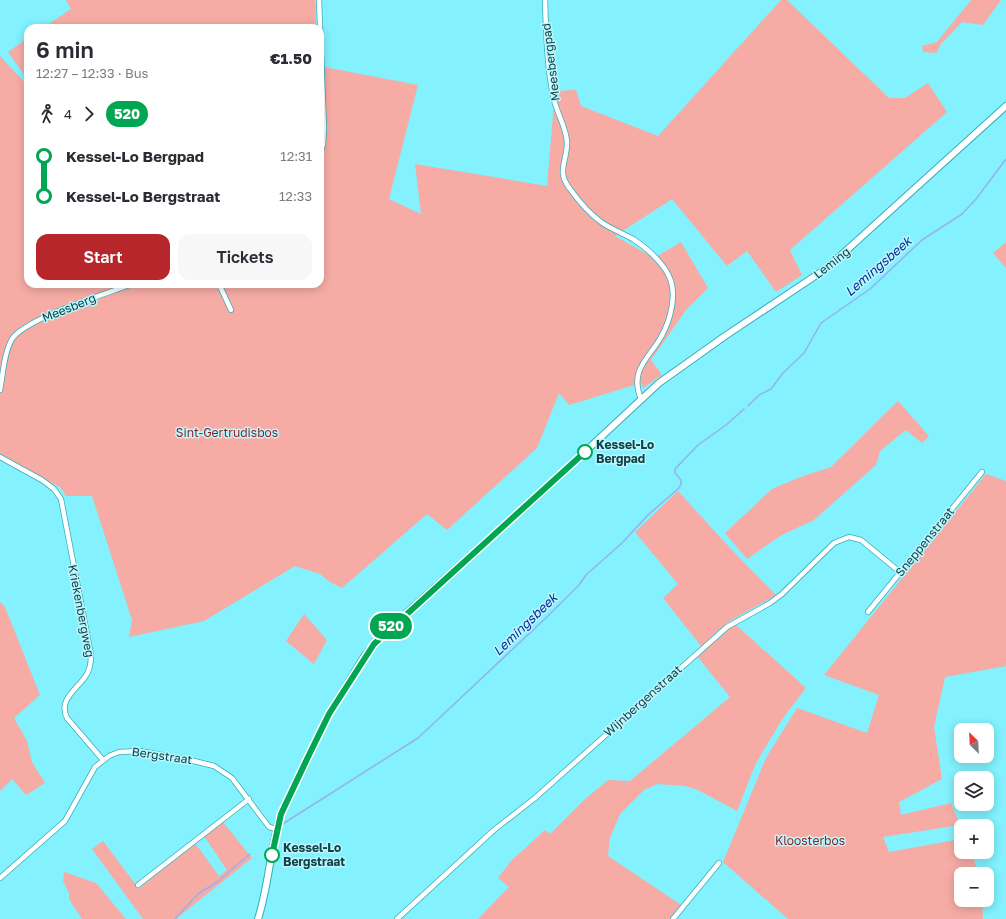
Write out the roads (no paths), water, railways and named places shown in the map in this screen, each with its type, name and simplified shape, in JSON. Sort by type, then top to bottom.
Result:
[{"type":"street","points":[[319,0],[320,24]]},
{"type":"street","name":"Meesbergpad","points":[[545,0],[546,39],[555,104],[567,142],[562,173],[570,189],[600,221],[634,240],[646,250],[662,265],[671,282],[673,299],[667,321],[657,344],[643,361],[639,370],[638,391],[641,399]]},
{"type":"street","name":"Leming","points":[[258,919],[268,880],[276,829],[281,814],[329,714],[374,644],[532,502],[659,383],[725,336],[827,268],[1006,106]]},
{"type":"street","name":"Meesberg","points":[[0,390],[12,341],[24,328],[48,316],[122,288]]},
{"type":"street","points":[[220,288],[231,310]]},
{"type":"street","points":[[0,453],[1,458]]},
{"type":"street","name":"Kriekenbergweg","points":[[1,458],[35,476],[54,489],[61,499],[63,507],[62,513],[91,655],[88,673],[64,703],[65,710],[68,718],[103,760]]},
{"type":"street","name":"Sneppenstraat","points":[[868,612],[982,472]]},
{"type":"street","name":"Wijnbergenstraat","points":[[397,919],[494,830],[535,798],[727,627],[782,594],[834,543],[849,537],[862,540],[901,573]]},
{"type":"street","name":"Bergstraat","points":[[0,878],[65,821],[72,813],[90,774],[103,760],[119,752],[140,751],[194,760],[214,766],[232,778],[269,827],[276,829]]},
{"type":"street","points":[[138,885],[249,799]]},
{"type":"street","points":[[673,919],[719,863]]},
{"type":"waterway","name":"Lemingsbeek","points":[[748,406],[759,395],[771,389],[783,373],[804,353],[821,323],[870,289],[922,240],[962,214],[976,199],[1006,159]]},
{"type":"waterway","name":"Lemingsbeek","points":[[281,825],[418,738],[549,615],[579,585],[586,575],[622,543],[649,514],[679,488],[681,480],[675,473],[675,469],[698,445],[726,425],[744,409]]},
{"type":"waterway","name":"Lemingsbeek","points":[[175,919],[198,894],[217,882],[250,854]]},
{"type":"place","name":"Kessel-Lo Bergpad","points":[[585,452]]},
{"type":"place","name":"Kessel-Lo Bergstraat","points":[[272,855]]},
{"type":"park label","name":"Sint-Gertrudisbos","points":[[227,433]]},
{"type":"park label","name":"Kloosterbos","points":[[810,841]]}]
